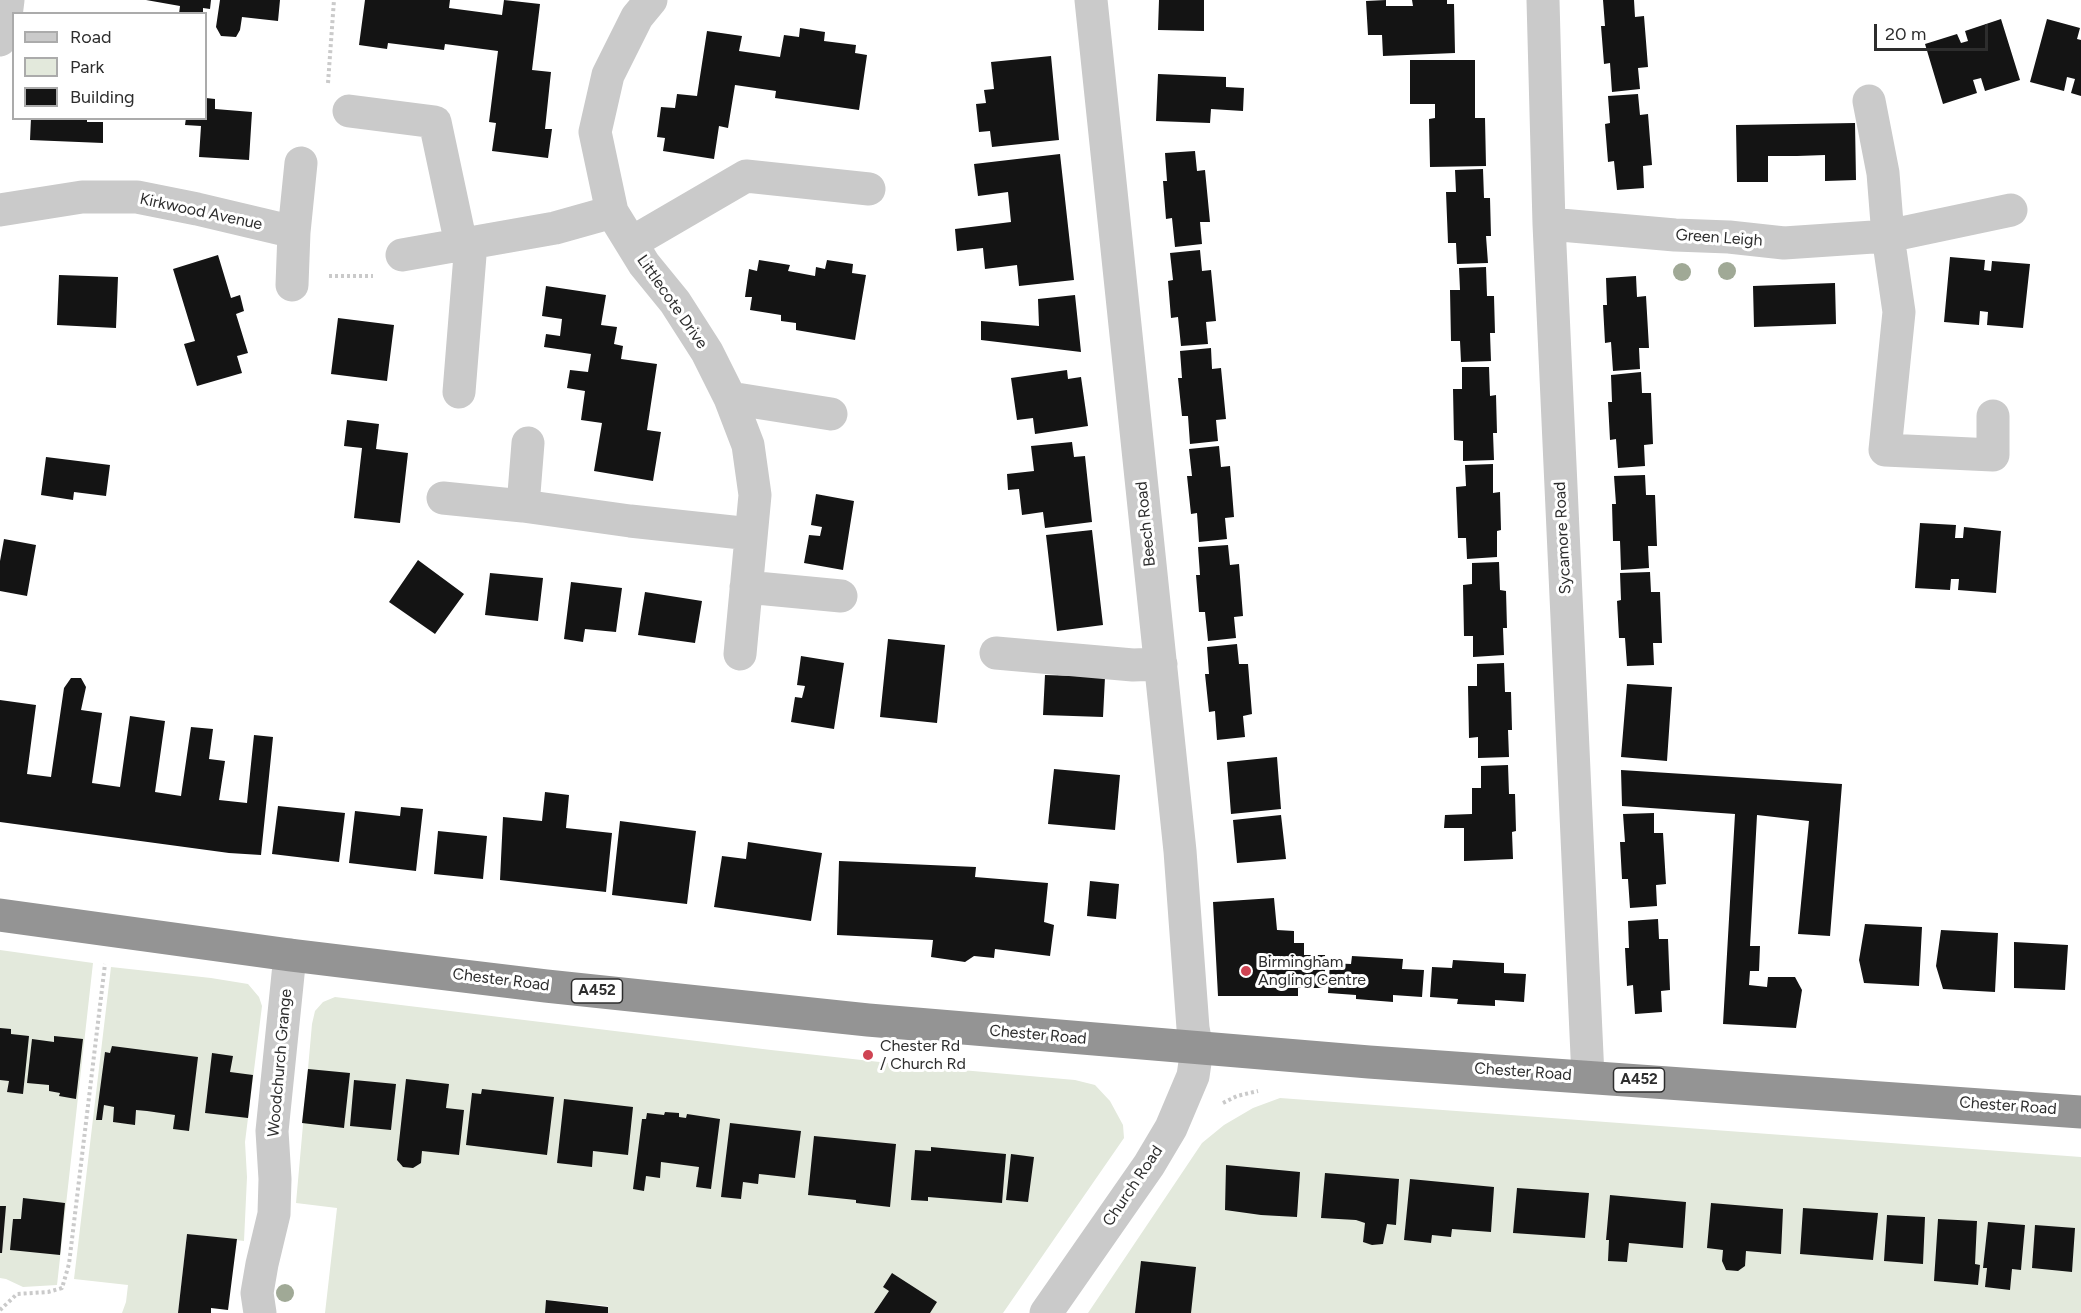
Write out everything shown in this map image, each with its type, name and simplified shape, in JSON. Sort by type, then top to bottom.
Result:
[{"type":"highway","name":"Chester Road","points":[[0,915],[290,955],[546,986],[856,1018],[1197,1049],[2081,1112]]},
{"type":"street","points":[[0,40],[8,0]]},
{"type":"street","name":"Beech Road","points":[[1091,0],[1180,851],[1193,1028],[1197,1049]]},
{"type":"street","name":"Sycamore Road","points":[[1543,0],[1549,224],[1588,1077]]},
{"type":"street","name":"Littlecote Drive","points":[[636,6],[608,75],[596,132],[612,212],[644,264],[675,302],[707,352],[730,398],[748,445],[755,495],[740,654]]},
{"type":"street","points":[[1869,101],[1883,173],[1888,236],[1899,312],[1885,450],[1993,455],[1993,417]]},
{"type":"street","points":[[349,111],[435,122],[446,179],[466,244],[459,392]]},
{"type":"street","points":[[292,285],[294,232],[302,163]]},
{"type":"street","points":[[631,243],[746,176],[869,189]]},
{"type":"street","name":"Kirkwood Avenue","points":[[0,210],[82,197],[136,197],[294,232]]},
{"type":"street","name":"Green Leigh","points":[[1549,224],[1784,243],[1888,236],[2011,210]]},
{"type":"street","points":[[402,255],[555,228],[612,212]]},
{"type":"street","points":[[730,398],[831,414]]},
{"type":"street","points":[[523,506],[528,443]]},
{"type":"street","points":[[443,498],[751,534]]},
{"type":"street","points":[[746,587],[841,596]]},
{"type":"street","points":[[996,653],[1133,665],[1161,663]]},
{"type":"street","name":"Woodchurch Grange","points":[[260,1313],[257,1293],[274,1214],[275,1179],[272,1131],[290,955]]},
{"type":"street","name":"Church Road","points":[[1046,1313],[1149,1165],[1171,1128],[1193,1076],[1197,1049]]},
{"type":"path","points":[[326,276],[402,274],[402,255]]},
{"type":"path","points":[[0,1310],[17,1294],[48,1292],[62,1288],[69,1264],[109,930]]},
{"type":"path","points":[[1171,1128],[1237,1096],[1259,1090]]},
{"type":"green space","points":[[0,950],[93,963],[57,1285],[23,1287],[0,1278]]},
{"type":"green space","points":[[111,967],[248,984],[259,997],[262,1006],[245,1142],[247,1177],[244,1241],[187,1234],[178,1313],[122,1313],[128,1285],[74,1279]]},
{"type":"green space","points":[[335,997],[771,1050],[1075,1080],[1095,1085],[1110,1101],[1123,1125],[1124,1138],[1003,1313],[608,1313],[608,1306],[546,1300],[545,1313],[325,1313],[337,1208],[296,1203],[312,1024],[315,1011],[323,1002]]},
{"type":"green space","points":[[1280,1098],[2081,1157],[2081,1313],[1088,1313],[1202,1143],[1224,1125],[1253,1108]]},
{"type":"building","points":[[146,0],[211,0],[210,9],[203,8],[203,12],[179,12],[180,6]]},
{"type":"building","points":[[220,0],[280,0],[278,21],[242,17],[240,30],[236,37],[221,36],[216,27]]},
{"type":"building","points":[[365,0],[450,0],[449,8],[502,15],[504,0],[540,4],[532,70],[551,72],[545,129],[552,129],[548,158],[492,151],[496,123],[489,122],[498,51],[445,44],[444,50],[388,43],[387,49],[359,45]]},
{"type":"building","points":[[1159,0],[1204,0],[1204,31],[1158,30]]},
{"type":"building","points":[[1386,0],[1386,6],[1413,6],[1412,0],[1447,0],[1447,4],[1454,4],[1455,53],[1383,56],[1382,35],[1368,35],[1366,1]]},
{"type":"building","points":[[1603,0],[1634,0],[1635,17],[1644,16],[1648,67],[1638,68],[1640,89],[1612,92],[1610,63],[1604,64],[1601,26],[1605,26]]},
{"type":"building","points":[[2001,19],[2020,80],[1985,91],[1981,78],[1973,80],[1977,93],[1943,104],[1925,44],[1957,34],[1961,43],[1968,41],[1965,31]]},
{"type":"building","points":[[2047,19],[2080,28],[2077,39],[2081,40],[2081,96],[2071,93],[2075,79],[2067,77],[2064,91],[2030,82]]},
{"type":"building","points":[[800,28],[825,32],[824,41],[856,45],[855,53],[867,55],[859,110],[775,98],[776,91],[735,85],[728,128],[719,126],[714,159],[663,151],[665,138],[657,137],[661,107],[675,108],[677,94],[697,96],[707,31],[742,36],[739,51],[780,57],[784,35],[799,37]]},
{"type":"building","points":[[1051,56],[1059,140],[992,147],[990,131],[979,132],[976,104],[986,103],[984,90],[994,89],[991,62]]},
{"type":"building","points":[[1410,60],[1475,60],[1475,118],[1485,118],[1486,166],[1430,167],[1429,119],[1435,118],[1435,104],[1410,104]]},
{"type":"building","points":[[1158,74],[1226,77],[1226,87],[1244,88],[1243,111],[1211,109],[1210,123],[1156,121]]},
{"type":"building","points":[[1638,94],[1640,115],[1648,114],[1652,165],[1643,166],[1644,188],[1617,190],[1614,161],[1608,162],[1605,124],[1610,123],[1608,96]]},
{"type":"building","points":[[207,98],[215,99],[215,109],[252,112],[249,160],[199,157],[201,126],[185,125],[186,120],[207,120]]},
{"type":"building","points":[[31,120],[103,122],[103,143],[30,140]]},
{"type":"building","points":[[1855,123],[1856,180],[1825,181],[1825,155],[1768,156],[1768,182],[1737,182],[1736,125]]},
{"type":"building","points":[[1195,151],[1197,171],[1205,170],[1210,222],[1200,222],[1202,244],[1175,247],[1172,218],[1166,219],[1163,181],[1167,181],[1165,153]]},
{"type":"building","points":[[1060,154],[1074,280],[1019,286],[1017,265],[985,269],[983,248],[957,251],[955,229],[1011,222],[1008,192],[978,196],[974,164]]},
{"type":"building","points":[[1483,169],[1484,198],[1490,198],[1491,236],[1486,236],[1488,263],[1457,264],[1456,243],[1448,243],[1446,192],[1456,192],[1455,170]]},
{"type":"building","points":[[1200,250],[1202,271],[1211,270],[1216,321],[1206,322],[1208,344],[1181,346],[1178,317],[1171,318],[1168,281],[1173,280],[1170,253]]},
{"type":"building","points":[[218,255],[231,298],[240,295],[244,311],[236,314],[248,353],[237,356],[242,373],[197,386],[184,344],[195,341],[173,269]]},
{"type":"building","points":[[1950,257],[1985,260],[1984,270],[1991,271],[1992,261],[2030,264],[2023,328],[1987,325],[1988,312],[1980,311],[1979,325],[1944,322]]},
{"type":"building","points":[[759,260],[790,265],[788,271],[815,276],[816,267],[825,269],[827,260],[853,264],[852,273],[866,275],[855,340],[796,330],[796,323],[781,321],[781,315],[750,310],[752,297],[745,297],[749,269],[757,271]]},
{"type":"building","points":[[1486,267],[1487,296],[1494,296],[1495,333],[1490,333],[1491,361],[1461,362],[1460,341],[1451,341],[1450,290],[1460,290],[1459,268]]},
{"type":"building","points":[[59,275],[118,277],[116,328],[57,325]]},
{"type":"building","points":[[1636,276],[1637,297],[1646,296],[1649,348],[1639,348],[1640,369],[1613,371],[1611,342],[1605,343],[1603,305],[1607,305],[1606,278]]},
{"type":"building","points":[[1835,283],[1836,324],[1754,327],[1753,286]]},
{"type":"building","points":[[546,286],[606,295],[601,325],[617,327],[614,344],[623,346],[621,359],[657,364],[647,430],[661,432],[653,481],[594,471],[602,423],[581,420],[585,391],[567,388],[570,370],[588,372],[591,354],[544,347],[546,334],[560,336],[562,319],[542,316]]},
{"type":"building","points":[[1075,295],[1081,352],[981,340],[981,321],[1039,326],[1038,299]]},
{"type":"building","points":[[338,318],[394,325],[387,381],[331,374]]},
{"type":"building","points":[[1211,348],[1212,369],[1221,368],[1226,419],[1216,420],[1218,441],[1190,444],[1188,416],[1182,416],[1178,378],[1182,378],[1180,351]]},
{"type":"building","points":[[1462,367],[1489,367],[1490,396],[1496,395],[1497,433],[1493,433],[1494,460],[1463,461],[1463,441],[1454,440],[1453,389],[1462,389]]},
{"type":"building","points":[[1067,370],[1068,379],[1081,377],[1088,426],[1035,434],[1033,418],[1017,420],[1011,378]]},
{"type":"building","points":[[1641,372],[1642,393],[1651,393],[1653,444],[1644,445],[1645,466],[1618,468],[1616,439],[1610,440],[1608,402],[1612,402],[1611,375]]},
{"type":"building","points":[[347,420],[379,424],[376,449],[408,453],[400,523],[354,518],[362,448],[344,446]]},
{"type":"building","points":[[1072,442],[1074,457],[1085,456],[1092,522],[1045,528],[1043,512],[1022,515],[1019,489],[1008,490],[1007,474],[1034,471],[1031,446]]},
{"type":"building","points":[[1219,446],[1221,467],[1230,466],[1234,517],[1225,518],[1227,539],[1199,542],[1197,513],[1191,514],[1187,476],[1192,476],[1189,449]]},
{"type":"building","points":[[46,457],[110,465],[106,496],[74,492],[73,500],[41,495]]},
{"type":"building","points":[[1493,464],[1493,493],[1500,492],[1501,530],[1497,531],[1497,557],[1467,559],[1466,538],[1458,538],[1456,487],[1466,486],[1465,465]]},
{"type":"building","points":[[1645,475],[1646,495],[1655,495],[1657,546],[1648,546],[1649,568],[1621,570],[1620,541],[1613,541],[1612,504],[1616,504],[1614,476]]},
{"type":"building","points":[[816,494],[854,501],[843,570],[804,563],[809,535],[820,536],[822,527],[811,525]]},
{"type":"building","points":[[1920,523],[1956,525],[1955,538],[1963,538],[1964,527],[2001,531],[1996,593],[1958,590],[1959,579],[1951,579],[1950,590],[1915,588]]},
{"type":"building","points":[[1092,530],[1103,625],[1057,631],[1046,535]]},
{"type":"building","points":[[4,539],[36,545],[27,596],[0,591],[0,561]]},
{"type":"building","points":[[1228,545],[1230,565],[1239,564],[1243,616],[1234,617],[1236,638],[1208,641],[1205,612],[1199,612],[1196,575],[1200,575],[1198,547]]},
{"type":"building","points":[[418,560],[464,594],[435,634],[389,602]]},
{"type":"building","points":[[1499,562],[1500,590],[1506,591],[1507,628],[1503,628],[1504,655],[1473,657],[1473,636],[1464,636],[1463,585],[1472,584],[1472,563]]},
{"type":"building","points":[[1650,572],[1651,592],[1660,592],[1662,643],[1653,643],[1654,665],[1627,666],[1625,638],[1619,638],[1617,601],[1621,600],[1620,573]]},
{"type":"building","points":[[490,573],[543,578],[538,621],[485,615]]},
{"type":"building","points":[[571,582],[622,588],[616,632],[585,629],[583,642],[564,639]]},
{"type":"building","points":[[645,592],[702,601],[695,643],[638,635]]},
{"type":"building","points":[[888,639],[945,645],[937,723],[880,717]]},
{"type":"building","points":[[1237,644],[1239,664],[1248,664],[1252,714],[1243,716],[1245,737],[1217,740],[1215,711],[1209,712],[1205,674],[1209,674],[1207,647]]},
{"type":"building","points":[[801,656],[844,663],[834,729],[791,722],[795,697],[802,698],[805,686],[797,685]]},
{"type":"building","points":[[1504,663],[1505,692],[1511,692],[1512,730],[1508,730],[1509,757],[1478,758],[1478,737],[1469,738],[1468,686],[1477,686],[1477,664]]},
{"type":"building","points":[[1045,675],[1105,677],[1103,717],[1043,715]]},
{"type":"building","points":[[71,678],[81,678],[86,687],[81,710],[102,713],[92,783],[120,787],[130,716],[165,721],[155,792],[181,796],[191,727],[213,729],[209,759],[225,761],[219,800],[247,803],[254,735],[273,737],[261,855],[229,853],[0,822],[0,700],[36,705],[27,774],[51,777],[64,688]]},
{"type":"building","points":[[1627,684],[1672,687],[1667,761],[1621,757]]},
{"type":"building","points":[[1277,757],[1281,809],[1231,814],[1227,762]]},
{"type":"building","points":[[1508,765],[1509,794],[1515,794],[1516,831],[1512,832],[1513,859],[1464,861],[1464,828],[1444,828],[1445,815],[1472,814],[1472,788],[1481,788],[1481,766]]},
{"type":"building","points":[[1054,769],[1120,775],[1115,830],[1048,824]]},
{"type":"building","points":[[1621,770],[1842,784],[1830,936],[1798,934],[1809,821],[1757,815],[1750,946],[1760,946],[1759,971],[1750,971],[1749,985],[1767,987],[1768,977],[1795,977],[1802,990],[1796,1028],[1723,1024],[1735,814],[1622,806]]},
{"type":"building","points":[[545,792],[569,795],[566,828],[612,833],[606,892],[500,880],[503,817],[542,821]]},
{"type":"building","points":[[278,806],[345,813],[339,862],[272,854]]},
{"type":"building","points":[[401,807],[423,809],[416,871],[349,863],[355,811],[400,816]]},
{"type":"building","points":[[1654,813],[1654,833],[1663,833],[1666,884],[1656,885],[1657,906],[1630,908],[1628,879],[1622,879],[1620,842],[1625,842],[1623,814]]},
{"type":"building","points":[[1281,815],[1286,859],[1237,863],[1233,820]]},
{"type":"building","points":[[620,821],[696,831],[687,904],[612,895]]},
{"type":"building","points":[[438,831],[487,836],[483,879],[434,874]]},
{"type":"building","points":[[748,842],[822,853],[811,921],[714,907],[722,856],[746,859]]},
{"type":"building","points":[[839,861],[976,867],[975,877],[1048,883],[1044,922],[1054,925],[1050,956],[995,949],[994,958],[974,956],[965,962],[931,957],[933,940],[837,935]]},
{"type":"building","points":[[1090,881],[1119,884],[1116,919],[1087,916]]},
{"type":"building","name":"Birmingham Angling Centre","points":[[1274,898],[1277,930],[1294,931],[1294,943],[1304,943],[1304,955],[1325,955],[1325,988],[1298,988],[1298,996],[1218,996],[1213,902]]},
{"type":"building","points":[[1658,919],[1659,939],[1668,939],[1670,990],[1661,991],[1662,1012],[1635,1014],[1633,985],[1627,986],[1625,948],[1629,948],[1628,921]]},
{"type":"building","points":[[1865,924],[1922,927],[1919,986],[1864,983],[1859,960]]},
{"type":"building","points":[[1941,930],[1998,933],[1995,992],[1943,989],[1936,966]]},
{"type":"building","points":[[2014,942],[2068,945],[2065,990],[2014,988]]},
{"type":"building","points":[[1352,956],[1403,959],[1402,969],[1424,970],[1422,997],[1393,995],[1393,1002],[1356,999],[1356,995],[1328,993],[1330,963],[1351,964]]},
{"type":"building","points":[[1453,960],[1504,963],[1504,973],[1526,974],[1524,1002],[1495,1000],[1495,1006],[1457,1004],[1458,999],[1430,997],[1432,967],[1452,968]]},
{"type":"building","points":[[0,1028],[11,1029],[11,1034],[29,1036],[23,1094],[7,1092],[9,1081],[0,1080]]},
{"type":"building","points":[[54,1036],[83,1039],[76,1099],[59,1096],[60,1093],[49,1091],[49,1085],[27,1083],[32,1039],[54,1042]]},
{"type":"building","points":[[112,1046],[198,1057],[189,1131],[173,1129],[175,1115],[147,1111],[136,1110],[135,1125],[113,1122],[114,1107],[104,1105],[102,1120],[96,1120],[105,1052],[110,1053]]},
{"type":"building","points":[[212,1053],[233,1056],[230,1072],[253,1075],[248,1118],[205,1113]]},
{"type":"building","points":[[308,1069],[350,1073],[344,1128],[302,1123]]},
{"type":"building","points":[[406,1079],[449,1084],[446,1108],[464,1110],[459,1155],[422,1151],[421,1163],[413,1168],[403,1167],[397,1160]]},
{"type":"building","points":[[354,1080],[396,1084],[391,1130],[350,1126]]},
{"type":"building","points":[[482,1089],[554,1097],[547,1155],[466,1145],[472,1093],[481,1094]]},
{"type":"building","points":[[564,1099],[633,1107],[628,1155],[593,1151],[592,1167],[557,1163]]},
{"type":"building","points":[[665,1112],[679,1113],[679,1117],[686,1118],[687,1114],[720,1119],[711,1189],[696,1187],[699,1167],[661,1162],[660,1178],[646,1176],[644,1191],[633,1189],[642,1119],[646,1119],[647,1113],[664,1115]]},
{"type":"building","points":[[730,1123],[801,1131],[795,1178],[759,1174],[758,1184],[743,1182],[741,1199],[721,1197]]},
{"type":"building","points":[[814,1136],[896,1144],[890,1207],[856,1203],[856,1200],[808,1195]]},
{"type":"building","points":[[931,1147],[1006,1154],[1002,1203],[928,1197],[928,1201],[911,1200],[915,1150],[931,1151]]},
{"type":"building","points":[[1011,1154],[1034,1157],[1028,1202],[1006,1200]]},
{"type":"building","points":[[1226,1165],[1300,1172],[1297,1217],[1225,1210]]},
{"type":"building","points":[[1325,1173],[1399,1179],[1396,1225],[1387,1224],[1383,1244],[1372,1245],[1363,1242],[1365,1223],[1356,1220],[1321,1218]]},
{"type":"building","points":[[1410,1179],[1494,1187],[1491,1232],[1452,1229],[1451,1237],[1432,1235],[1431,1243],[1404,1240]]},
{"type":"building","points":[[1517,1188],[1589,1193],[1585,1238],[1513,1233]]},
{"type":"building","points":[[1610,1195],[1686,1202],[1683,1248],[1629,1243],[1627,1262],[1608,1261],[1609,1240],[1606,1240]]},
{"type":"building","points":[[23,1198],[65,1203],[60,1255],[10,1250],[13,1219],[21,1219]]},
{"type":"building","points":[[1711,1203],[1783,1209],[1781,1254],[1746,1251],[1745,1266],[1738,1271],[1726,1270],[1722,1261],[1723,1250],[1707,1248]]},
{"type":"building","points":[[0,1206],[6,1206],[2,1253],[0,1253]]},
{"type":"building","points":[[1803,1208],[1878,1213],[1873,1260],[1800,1254]]},
{"type":"building","points":[[1887,1215],[1925,1217],[1923,1264],[1884,1261]]},
{"type":"building","points":[[1938,1219],[1977,1221],[1975,1264],[1980,1265],[1978,1285],[1934,1281]]},
{"type":"building","points":[[1988,1222],[2025,1225],[2021,1270],[2012,1269],[2010,1290],[1985,1287],[1987,1268],[1983,1268]]},
{"type":"building","points":[[2035,1225],[2075,1228],[2072,1272],[2032,1268]]},
{"type":"building","points":[[187,1234],[237,1239],[228,1310],[211,1308],[211,1313],[178,1313]]},
{"type":"building","points":[[1141,1261],[1196,1267],[1191,1313],[1135,1313]]},
{"type":"building","points":[[892,1273],[937,1302],[930,1313],[874,1313],[889,1291],[883,1287]]},
{"type":"building","points":[[546,1300],[608,1307],[608,1313],[545,1313]]},
{"type":"place","name":"Birmingham Angling Centre","points":[[1246,971]]},
{"type":"place","name":"Chester Rd / Church Rd","points":[[868,1055]]}]
